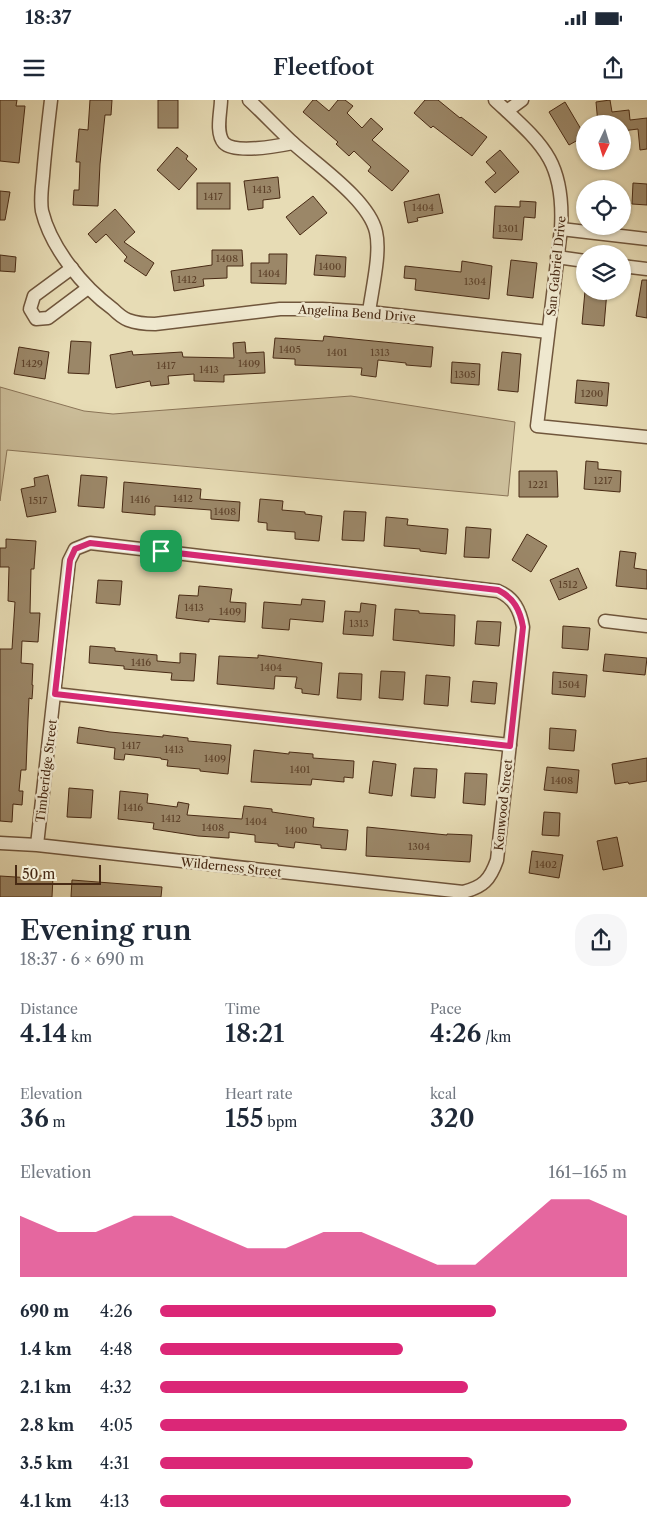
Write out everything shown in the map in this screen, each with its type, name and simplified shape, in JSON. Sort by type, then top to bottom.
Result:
[{"type":"street","name":"Angelina Bend Drive","points":[[51,100],[45,148],[42,210],[54,241],[72,268],[97,297],[127,320],[154,324],[280,309],[322,309],[369,312],[548,332]]},
{"type":"street","points":[[221,100],[219,132],[224,143],[236,149],[282,146],[293,143]]},
{"type":"street","points":[[249,100],[293,143],[359,201],[376,230],[378,245],[369,312]]},
{"type":"street","name":"San Gabriel Drive","points":[[495,100],[540,142],[550,157],[557,173],[562,212],[561,229],[537,426],[647,437]]},
{"type":"street","points":[[508,111],[522,100]]},
{"type":"street","points":[[561,229],[647,239]]},
{"type":"street","points":[[557,258],[576,260]]},
{"type":"street","points":[[631,267],[647,269]]},
{"type":"street","points":[[72,268],[34,296],[30,309],[36,319],[48,318],[88,288]]},
{"type":"street","name":"Kenwood Street","points":[[75,549],[90,543],[498,590],[508,595],[515,603],[521,615],[523,627],[497,860],[488,881],[474,889],[463,892]]},
{"type":"street","name":"Timberidge Street","points":[[37,845],[70,560],[75,549]]},
{"type":"street","points":[[605,621],[647,626]]},
{"type":"street","points":[[55,694],[510,746]]},
{"type":"street","name":"Wilderness Street","points":[[0,843],[37,845],[463,892]]},
{"type":"shaded area","points":[[0,387],[84,411],[113,414],[351,396],[515,422],[508,496],[7,450],[0,501]]},
{"type":"building","points":[[0,100],[17,100],[16,106],[25,106],[19,163],[0,161]]},
{"type":"building","points":[[90,100],[112,100],[111,115],[105,115],[98,206],[73,205],[74,190],[79,190],[80,162],[76,162],[79,129],[88,130]]},
{"type":"building","points":[[158,100],[178,100],[178,128],[158,128]]},
{"type":"building","points":[[313,100],[316,100],[329,111],[338,100],[345,100],[353,106],[347,113],[362,128],[371,118],[383,129],[372,140],[409,171],[392,191],[368,171],[371,167],[354,151],[349,156],[336,144],[338,142],[303,112]]},
{"type":"building","points":[[425,100],[438,100],[487,137],[472,156],[433,126],[431,128],[414,113]]},
{"type":"building","points":[[610,100],[612,112],[629,110],[630,115],[597,115],[596,102]]},
{"type":"building","points":[[565,102],[576,121],[576,141],[569,145],[549,112]]},
{"type":"building","points":[[647,118],[647,149],[640,150],[638,129],[631,130],[631,120]]},
{"type":"building","points":[[177,147],[188,156],[186,159],[197,169],[179,190],[157,170]]},
{"type":"building","points":[[500,150],[519,172],[495,193],[485,182],[496,173],[486,162]]},
{"type":"building","points":[[278,177],[280,198],[263,200],[263,208],[248,210],[244,181]]},
{"type":"building","points":[[197,183],[230,183],[230,209],[197,209]]},
{"type":"building","points":[[633,183],[647,184],[647,205],[632,204]]},
{"type":"building","points":[[0,191],[10,192],[5,220],[0,220]]},
{"type":"building","points":[[439,194],[443,213],[417,218],[418,221],[408,223],[404,202]]},
{"type":"building","points":[[313,196],[327,213],[300,235],[286,217]]},
{"type":"building","points":[[520,201],[536,202],[535,218],[524,217],[522,240],[493,238],[495,206],[520,207]]},
{"type":"building","points":[[115,209],[135,232],[124,242],[154,263],[146,276],[124,261],[127,257],[106,234],[96,243],[88,234]]},
{"type":"building","points":[[212,250],[242,250],[243,266],[227,266],[227,278],[203,279],[204,286],[174,291],[171,271],[212,265]]},
{"type":"building","points":[[269,254],[287,254],[286,284],[251,283],[251,263],[269,263]]},
{"type":"building","points":[[0,255],[16,257],[15,272],[0,271]]},
{"type":"building","points":[[316,255],[346,257],[345,277],[314,275]]},
{"type":"building","points":[[511,260],[537,263],[533,298],[507,295]]},
{"type":"building","points":[[462,261],[492,266],[489,299],[415,290],[416,279],[404,278],[405,266],[461,272]]},
{"type":"building","points":[[642,280],[647,280],[647,318],[636,316]]},
{"type":"building","points":[[584,300],[606,300],[604,326],[582,324]]},
{"type":"building","points":[[324,336],[433,347],[431,367],[378,360],[376,377],[361,375],[362,368],[295,365],[295,359],[273,358],[275,338],[323,341]]},
{"type":"building","points":[[71,341],[91,342],[89,374],[68,373]]},
{"type":"building","points":[[245,342],[246,353],[264,352],[265,373],[224,375],[224,382],[194,381],[194,374],[168,376],[169,384],[151,386],[150,381],[116,388],[110,355],[132,351],[133,355],[182,352],[183,357],[234,358],[233,343]]},
{"type":"building","points":[[19,347],[49,352],[45,379],[14,374]]},
{"type":"building","points":[[502,352],[521,354],[518,392],[498,390]]},
{"type":"building","points":[[452,362],[480,364],[479,385],[451,383]]},
{"type":"building","points":[[577,380],[609,383],[607,406],[575,403]]},
{"type":"building","points":[[586,461],[598,462],[598,469],[621,471],[620,492],[584,489]]},
{"type":"building","points":[[519,471],[557,471],[558,497],[519,497]]},
{"type":"building","points":[[48,475],[56,512],[27,517],[21,489],[35,486],[34,478]]},
{"type":"building","points":[[81,475],[107,477],[104,508],[78,506]]},
{"type":"building","points":[[124,482],[201,489],[200,499],[240,502],[239,521],[211,519],[211,510],[155,506],[155,515],[122,512]]},
{"type":"building","points":[[260,499],[283,501],[282,510],[322,516],[319,541],[295,539],[295,532],[267,530],[267,523],[258,522]]},
{"type":"building","points":[[344,511],[366,512],[364,541],[342,540]]},
{"type":"building","points":[[386,517],[408,519],[407,525],[448,529],[446,554],[420,551],[420,549],[384,546]]},
{"type":"building","points":[[466,527],[491,529],[489,558],[464,557]]},
{"type":"building","points":[[527,534],[547,546],[531,572],[512,560]]},
{"type":"building","points":[[6,539],[36,541],[34,569],[31,569],[30,613],[40,613],[38,642],[22,641],[21,663],[33,664],[33,685],[32,699],[29,698],[26,770],[21,770],[19,791],[23,791],[22,805],[13,804],[12,822],[0,821],[0,649],[12,649],[15,602],[8,601],[9,567],[0,567],[0,548],[6,548]]},
{"type":"building","points":[[620,551],[636,553],[634,568],[647,570],[647,589],[616,586]]},
{"type":"building","points":[[578,568],[587,588],[559,600],[550,580]]},
{"type":"building","points":[[98,580],[122,581],[120,605],[96,603]]},
{"type":"building","points":[[199,586],[232,589],[230,602],[246,603],[245,622],[209,619],[209,622],[176,618],[179,595],[198,596]]},
{"type":"building","points":[[302,599],[325,601],[323,622],[290,619],[289,630],[262,628],[264,602],[301,605]]},
{"type":"building","points":[[361,603],[376,605],[373,636],[343,634],[345,611],[360,612]]},
{"type":"building","points":[[395,609],[419,611],[419,613],[455,615],[454,646],[393,640]]},
{"type":"building","points":[[477,621],[501,622],[499,646],[475,644]]},
{"type":"building","points":[[563,626],[590,628],[588,650],[562,648]]},
{"type":"building","points":[[90,646],[115,648],[115,651],[157,655],[157,661],[180,663],[180,653],[196,654],[194,681],[171,680],[172,673],[124,669],[124,666],[89,663]]},
{"type":"building","points":[[605,654],[647,658],[645,675],[603,671]]},
{"type":"building","points":[[258,655],[322,663],[319,695],[302,693],[302,689],[295,688],[297,677],[275,676],[274,689],[217,684],[219,656],[258,658]]},
{"type":"building","points":[[381,671],[405,672],[403,700],[379,698]]},
{"type":"building","points":[[553,672],[587,675],[585,697],[552,694]]},
{"type":"building","points":[[339,673],[362,674],[361,700],[337,698]]},
{"type":"building","points":[[426,675],[450,677],[448,706],[424,704]]},
{"type":"building","points":[[473,681],[497,683],[495,704],[471,702]]},
{"type":"building","points":[[79,727],[110,732],[163,737],[163,735],[188,738],[188,741],[231,745],[228,774],[167,766],[168,760],[161,758],[125,754],[124,760],[114,759],[115,748],[77,743]]},
{"type":"building","points":[[550,728],[576,730],[574,751],[549,749]]},
{"type":"building","points":[[254,750],[289,754],[289,752],[313,754],[313,758],[354,761],[353,778],[344,777],[344,782],[312,779],[311,785],[251,782]]},
{"type":"building","points":[[647,758],[647,781],[615,784],[612,764]]},
{"type":"building","points":[[373,761],[396,764],[392,796],[369,793]]},
{"type":"building","points":[[547,767],[579,770],[577,793],[544,790]]},
{"type":"building","points":[[414,768],[437,769],[435,798],[411,796]]},
{"type":"building","points":[[465,773],[487,774],[485,805],[463,803]]},
{"type":"building","points":[[69,788],[93,790],[91,818],[67,817]]},
{"type":"building","points":[[120,791],[148,794],[147,803],[177,807],[178,802],[189,804],[187,815],[242,819],[244,806],[272,809],[272,812],[314,818],[313,827],[348,830],[346,850],[321,848],[321,845],[295,842],[294,848],[278,846],[278,844],[255,842],[255,835],[229,832],[229,838],[198,836],[153,829],[154,823],[118,819]]},
{"type":"building","points":[[544,812],[560,813],[559,836],[542,835]]},
{"type":"building","points":[[367,827],[447,835],[472,835],[470,862],[366,856]]},
{"type":"building","points":[[617,837],[623,866],[603,870],[597,841]]},
{"type":"building","points":[[532,851],[563,855],[559,878],[529,873]]},
{"type":"building","points":[[33,875],[53,877],[52,897],[0,897],[0,876],[32,878]]},
{"type":"building","points":[[72,880],[162,887],[161,897],[71,897]]},
{"type":"route","points":[[90,543],[161,551],[498,590],[508,595],[515,603],[521,615],[523,627],[510,746],[55,694],[70,560],[75,549],[90,543]]}]
